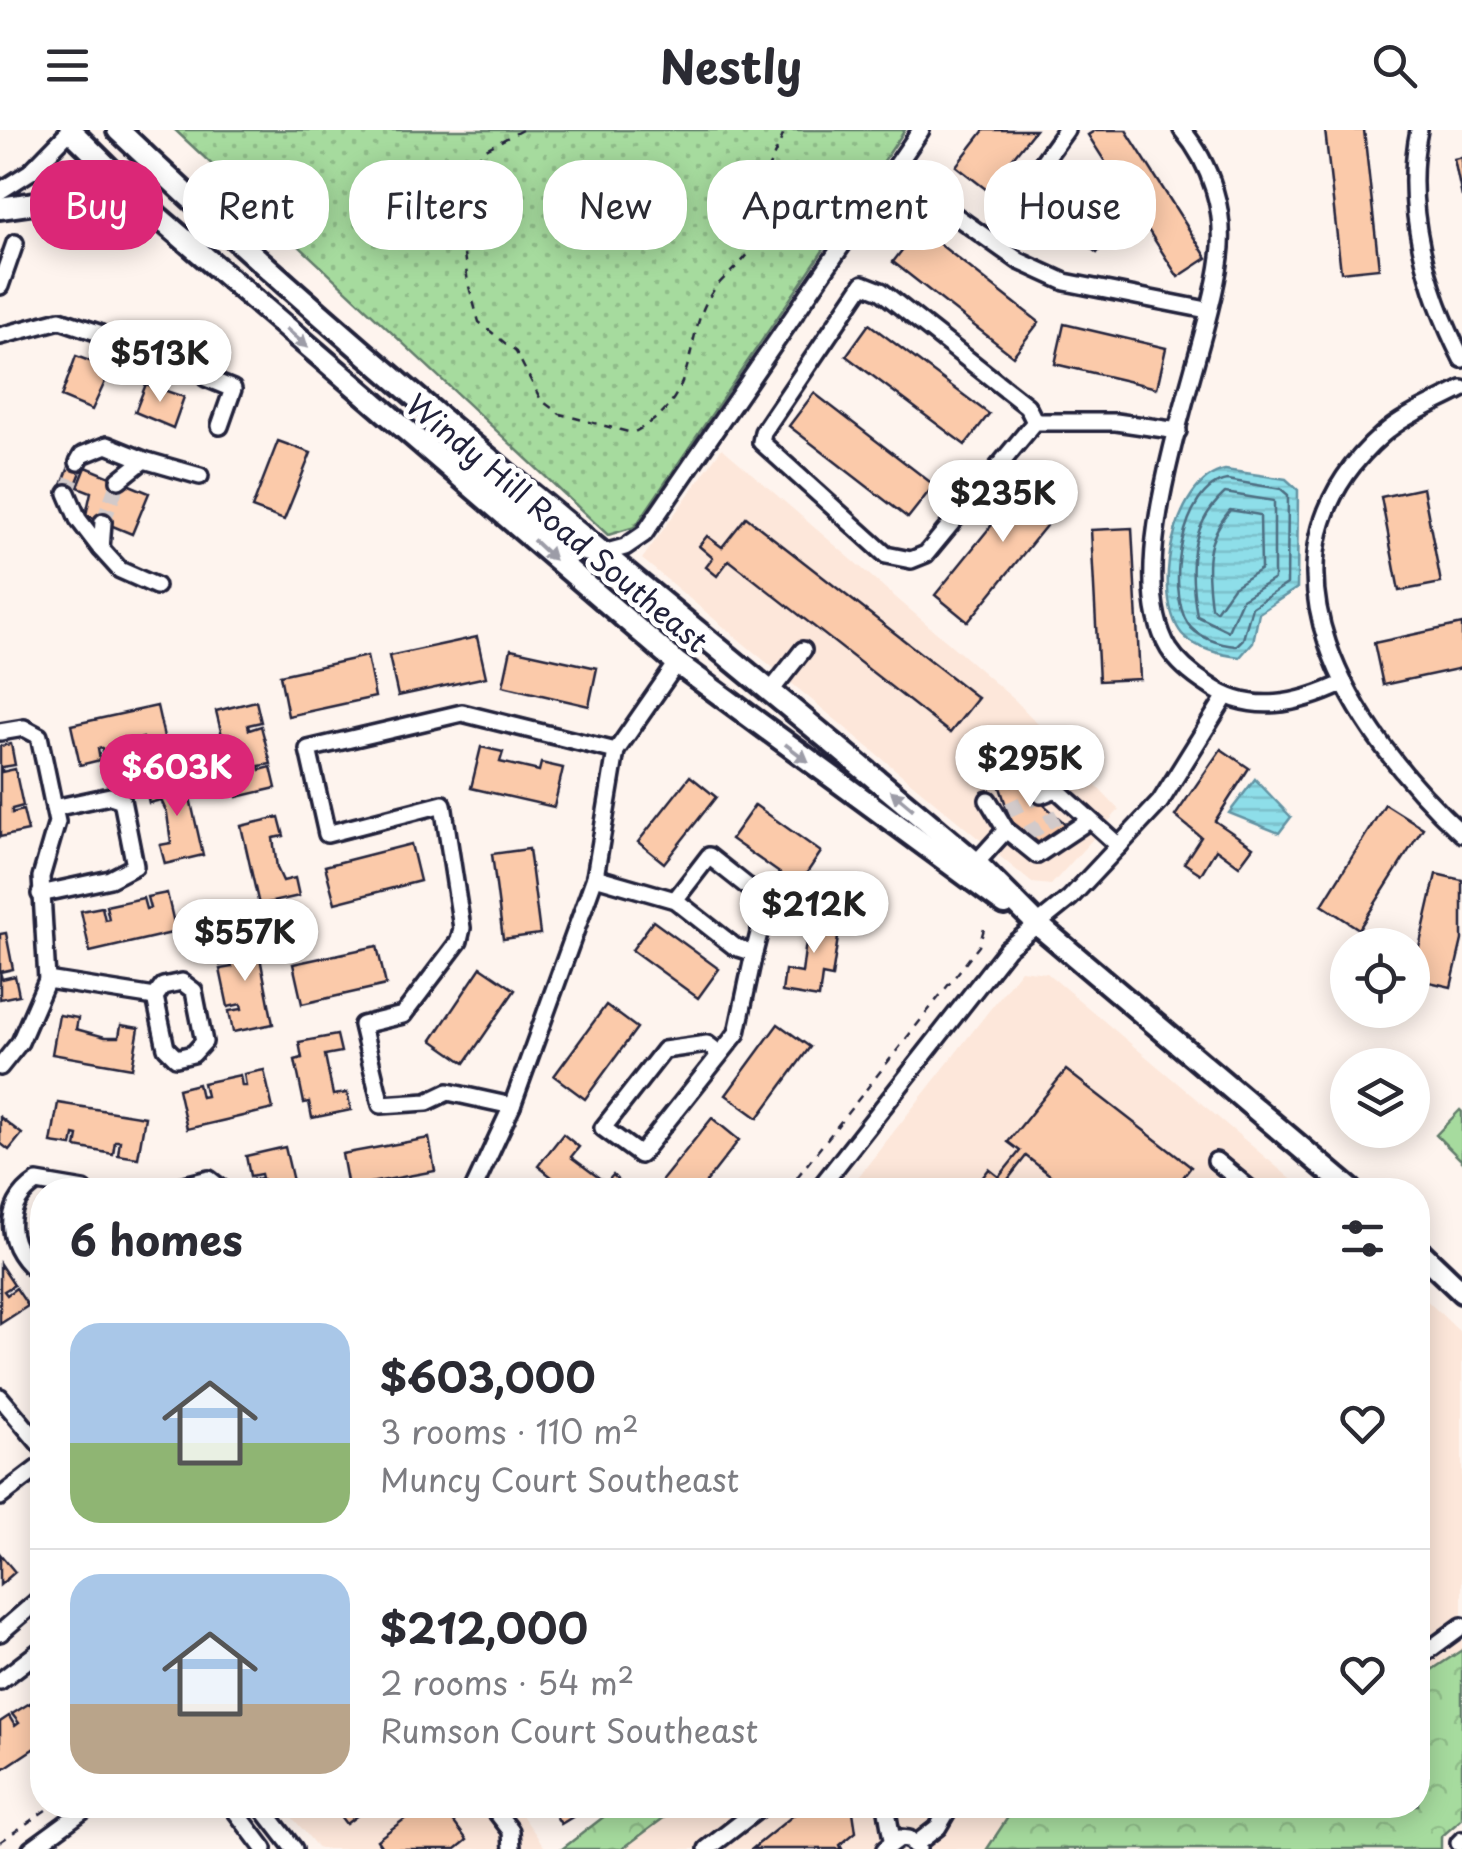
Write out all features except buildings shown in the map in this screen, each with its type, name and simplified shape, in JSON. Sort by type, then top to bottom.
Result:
[{"type":"main road","name":"Windy Hill Road Southeast","points":[[71,130],[101,160]]},
{"type":"main road","name":"Windy Hill Road Southeast","points":[[118,130],[236,240],[603,553],[976,863],[1037,924],[1337,1178]]},
{"type":"main road","points":[[0,208],[30,204]]},
{"type":"main road","name":"Windy Hill Road Southeast","points":[[163,221],[676,663],[964,878],[1037,924]]},
{"type":"main road","points":[[428,451],[487,478],[577,551],[603,553]]},
{"type":"main road","points":[[1430,1261],[1462,1292]]},
{"type":"street","points":[[0,191],[30,172],[71,130]]},
{"type":"street","points":[[603,553],[625,547],[644,534],[921,130]]},
{"type":"street","points":[[1044,160],[1066,130]]},
{"type":"street","points":[[1182,130],[1205,164],[1218,206],[1220,257],[1153,533],[1156,612],[1170,650],[1226,696],[1265,705],[1288,703],[1344,683]]},
{"type":"street","points":[[1419,130],[1414,176],[1421,242],[1440,310],[1462,360]]},
{"type":"street","points":[[964,222],[1019,261],[1065,282],[1208,310]]},
{"type":"street","points":[[0,286],[15,243]]},
{"type":"street","points":[[863,284],[881,291],[1027,406],[1035,422],[926,554],[911,560],[886,556],[761,442],[763,432],[863,284]]},
{"type":"street","points":[[0,336],[60,320],[99,333]]},
{"type":"street","points":[[206,378],[233,389],[220,426]]},
{"type":"street","points":[[1462,389],[1383,434],[1349,468],[1328,504],[1313,585],[1325,638],[1344,683],[1385,753],[1462,834]]},
{"type":"street","points":[[1035,422],[1116,422],[1178,431]]},
{"type":"street","points":[[78,462],[82,455],[107,445],[200,476]]},
{"type":"street","points":[[118,480],[144,460]]},
{"type":"street","points":[[67,494],[78,519],[120,570],[156,586]]},
{"type":"street","points":[[101,549],[104,522]]},
{"type":"street","points":[[770,692],[803,650]]},
{"type":"street","points":[[479,1178],[512,1106],[595,877],[616,752],[676,663]]},
{"type":"street","points":[[827,1178],[1008,949],[1070,898],[1160,802],[1226,696]]},
{"type":"street","points":[[512,1106],[448,1092],[406,1106],[380,1105],[362,1025],[403,1015],[459,941],[462,928],[451,835],[443,804],[328,834],[308,749],[462,714],[616,752]]},
{"type":"street","points":[[0,732],[24,728],[39,736],[56,832],[40,894],[46,980],[20,1042],[0,1067]]},
{"type":"street","points":[[1041,796],[1056,789],[1088,822],[1119,846]]},
{"type":"street","points":[[40,894],[110,879],[135,866],[122,800],[110,796],[54,808]]},
{"type":"street","points":[[998,808],[1038,855],[1088,822]]},
{"type":"street","points":[[1058,816],[1074,808]]},
{"type":"street","points":[[976,863],[1017,834]]},
{"type":"street","points":[[675,900],[710,856],[767,902],[736,1033],[720,1054],[640,1155],[603,1128],[664,1050],[707,1044],[720,1054]]},
{"type":"street","points":[[595,877],[675,900],[735,947],[754,953]]},
{"type":"street","points":[[46,980],[155,997]]},
{"type":"street","points":[[170,983],[190,983],[204,1037],[198,1052],[185,1057],[171,1056],[155,997],[170,983]]},
{"type":"street","points":[[1216,1161],[1237,1178]]},
{"type":"street","points":[[30,1188],[10,1204],[6,1223],[14,1244],[30,1262]]},
{"type":"street","points":[[0,1397],[30,1432]]},
{"type":"street","points":[[0,1498],[30,1474]]},
{"type":"street","points":[[0,1633],[30,1607]]},
{"type":"street","points":[[1430,1649],[1462,1626]]},
{"type":"street","points":[[0,1681],[30,1658]]},
{"type":"street","points":[[30,1849],[73,1818]]},
{"type":"street","points":[[241,1818],[264,1849]]},
{"type":"street","points":[[270,1818],[294,1849]]},
{"type":"street","points":[[501,1818],[511,1831],[512,1849]]},
{"type":"street","points":[[707,1849],[747,1818]]},
{"type":"street","points":[[887,1818],[888,1845],[900,1838],[917,1846],[943,1818]]},
{"type":"path","points":[[522,130],[486,149],[454,183],[473,308],[489,333],[516,352],[541,400],[560,414],[632,433],[670,404],[691,363],[699,318],[716,286],[751,251],[758,236],[763,182],[785,130]]},
{"type":"path","points":[[796,1178],[979,946],[986,922]]},
{"type":"path","points":[[0,1842],[34,1818]]},
{"type":"shaded area","points":[[722,448],[1016,701],[1119,810],[1051,885],[1032,883],[642,559]]},
{"type":"shaded area","points":[[1021,970],[1047,973],[1290,1178],[857,1178]]},
{"type":"shaded area","points":[[1430,1303],[1462,1334],[1462,1650],[1430,1671]]},
{"type":"shaded area","points":[[293,1818],[524,1818],[546,1849],[319,1849]]},
{"type":"shaded area","points":[[664,1818],[1007,1818],[987,1849],[622,1849]]},
{"type":"green space","points":[[175,130],[905,130],[885,160],[707,160],[707,250],[823,250],[635,527],[608,535],[303,250],[329,250],[329,160],[207,160]]},
{"type":"green space","points":[[1462,1112],[1462,1161],[1436,1135]]},
{"type":"green space","points":[[1462,1650],[1462,1819],[1441,1837],[1441,1849],[987,1849],[1007,1818],[1430,1818],[1430,1671]]},
{"type":"green space","points":[[602,1818],[664,1818],[622,1849],[562,1849]]},
{"type":"water","points":[[1225,470],[1286,479],[1298,490],[1297,588],[1259,613],[1253,642],[1240,657],[1208,650],[1187,639],[1173,616],[1168,594],[1172,542],[1180,516],[1207,478]]},
{"type":"water","points":[[1255,779],[1291,817],[1279,833],[1229,813]]},
{"type":"tunnel","points":[[67,493],[78,462]]},
{"type":"tunnel","points":[[103,522],[119,480]]},
{"type":"tunnel","points":[[1008,810],[1041,795]]},
{"type":"tunnel","points":[[1027,834],[1058,816]]}]
